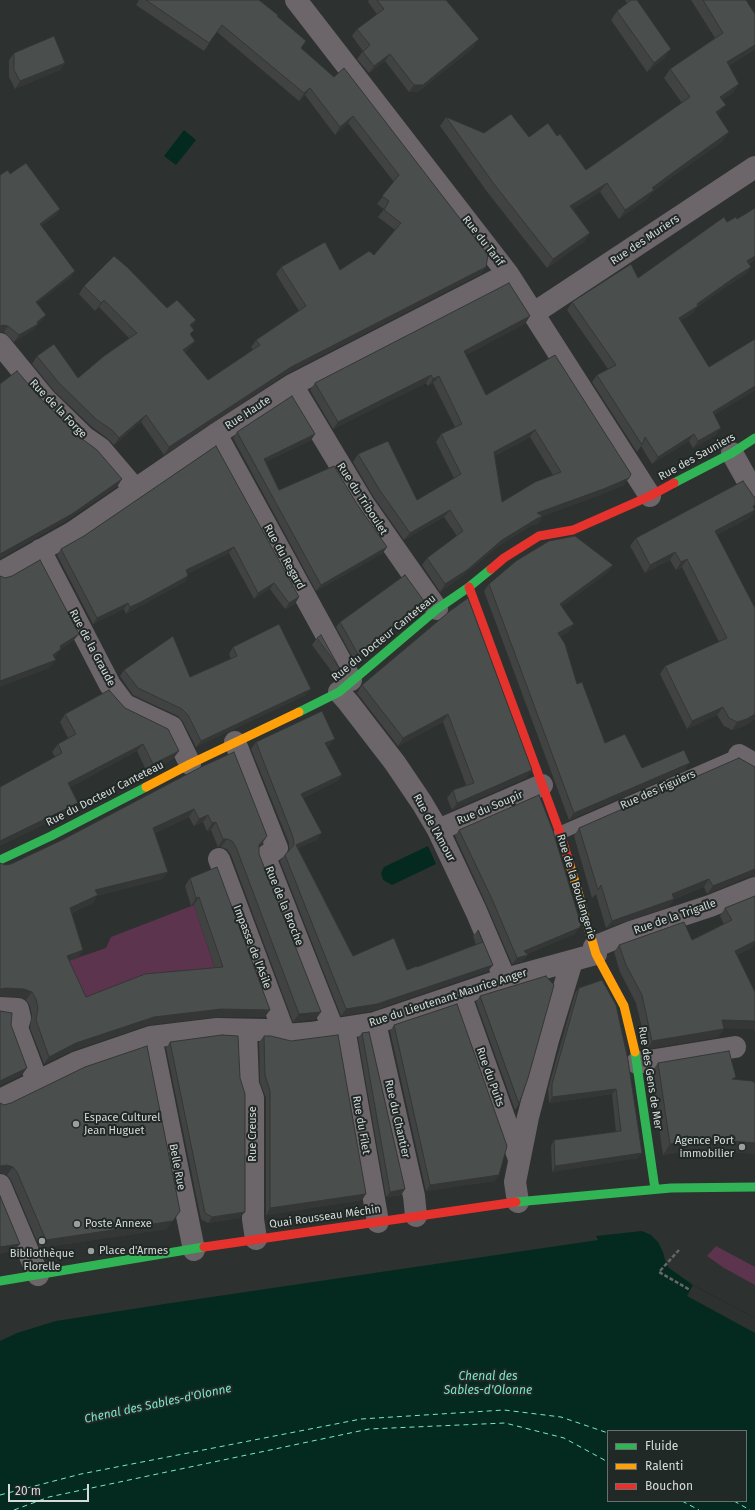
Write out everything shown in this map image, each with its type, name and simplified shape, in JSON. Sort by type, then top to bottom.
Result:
[{"type":"street","name":"Rue du Tarif","points":[[296,0],[508,274],[650,496]]},
{"type":"street","name":"Rue des Muriers","points":[[534,313],[755,167]]},
{"type":"street","name":"Rue Haute","points":[[0,573],[73,532],[216,434],[292,385],[508,274]]},
{"type":"street","name":"Rue de la Forge","points":[[0,344],[45,399],[84,437],[100,448],[135,489]]},
{"type":"street","name":"Rue du Triboulet","points":[[292,385],[362,503],[437,609]]},
{"type":"street","name":"Rue du Regard","points":[[216,434],[345,686]]},
{"type":"street","name":"Rue des Sauniers","points":[[650,496],[732,453],[755,438]]},
{"type":"street","points":[[732,453],[755,494]]},
{"type":"street","name":"Rue du Docteur Canteteau","points":[[0,860],[51,836],[190,764],[311,707],[345,686],[437,609],[469,588],[504,558],[539,536],[573,530],[650,496]]},
{"type":"street","name":"Rue de la Graude","points":[[40,550],[110,685],[125,705],[172,727],[190,764]]},
{"type":"street","name":"Rue de la Boulangerie","points":[[469,588],[560,833],[595,950],[572,961]]},
{"type":"street","name":"Rue de l'Amour","points":[[345,686],[348,702],[395,763],[422,802],[438,830],[476,911],[505,979]]},
{"type":"street","name":"Rue de la Broche","points":[[235,742],[277,848],[264,857],[338,1029]]},
{"type":"street","name":"Rue du Soupir","points":[[438,830],[542,785]]},
{"type":"street","name":"Impasse de l'Asile","points":[[219,859],[285,1034]]},
{"type":"street","name":"Rue de la Trigalle","points":[[595,950],[631,932],[710,906],[755,888]]},
{"type":"street","name":"Rue des Gens de Mer","points":[[595,950],[624,1006],[637,1063],[655,1189]]},
{"type":"street","points":[[518,1202],[515,1182],[519,1159],[548,1040],[572,961]]},
{"type":"street","name":"Rue du Lieutenant Maurice Anger","points":[[0,1100],[74,1063],[151,1037],[217,1029],[268,1030],[285,1034],[310,1033],[375,1023],[505,979],[572,961]]},
{"type":"street","name":"Rue du Puits","points":[[460,994],[519,1159]]},
{"type":"street","points":[[0,1008],[18,1009],[20,1018],[17,1028],[37,1081]]},
{"type":"street","name":"Rue du Chantier","points":[[375,1023],[414,1196],[416,1216]]},
{"type":"street","name":"Rue du Filet","points":[[338,1029],[378,1222]]},
{"type":"street","name":"Rue Creuse","points":[[246,1030],[248,1084],[254,1098],[254,1219],[256,1240]]},
{"type":"street","name":"Belle Rue","points":[[151,1037],[194,1250]]},
{"type":"street","points":[[637,1063],[735,1047]]},
{"type":"street","points":[[0,1185],[38,1275]]},
{"type":"street","name":"Quai Rousseau Méchin","points":[[0,1281],[256,1240],[518,1202],[655,1189],[755,1187]]},
{"type":"lane","name":"Rue des Figuiers","points":[[560,833],[747,759]]},
{"type":"path","points":[[679,1250],[659,1272],[690,1290]]},
{"type":"shaded area","points":[[194,905],[217,975],[80,1005],[68,961],[106,948],[111,937]]},
{"type":"shaded area","points":[[716,1246],[755,1267],[755,1285],[724,1268],[707,1256]]},
{"type":"water","points":[[184,130],[196,140],[176,165],[164,156]]},
{"type":"water","points":[[428,846],[436,864],[392,885],[383,880],[381,873],[384,867]]},
{"type":"water","name":"Chenal des Sables-d'Olonne","points":[[642,1231],[651,1235],[658,1242],[669,1268],[693,1285],[755,1318],[755,1510],[0,1510],[0,1341],[17,1333],[56,1321],[598,1240],[596,1236]]},
{"type":"pier","points":[[693,1285],[755,1318],[755,1333],[687,1296]]},
{"type":"building","points":[[146,0],[259,0],[306,41],[301,48],[334,77],[344,68],[488,255],[486,267],[291,367],[169,447],[146,415],[119,438],[112,430],[97,420],[59,383],[37,356],[54,344],[78,378],[104,356],[137,333],[104,300],[101,303],[84,286],[114,256],[127,267],[167,308],[177,300],[196,320],[190,325],[194,330],[190,334],[195,341],[183,350],[208,380],[260,345],[256,340],[306,306],[281,267],[325,242],[340,270],[369,251],[374,255],[401,223],[384,210],[389,201],[382,196],[399,175],[353,116],[340,127],[310,88],[304,93],[222,25],[209,43]]},
{"type":"building","points":[[377,0],[446,0],[479,39],[423,85],[414,85],[390,54],[374,66],[363,52],[370,45],[357,29],[384,9]]},
{"type":"building","points":[[631,0],[637,0],[671,49],[654,63],[617,11]]},
{"type":"building","points":[[703,0],[746,0],[755,14],[755,45],[727,62],[739,84],[720,97],[726,105],[716,112],[729,132],[652,188],[654,190],[625,210],[607,183],[570,206],[590,233],[553,259],[494,184],[446,117],[484,133],[511,114],[529,137],[548,123],[557,136],[560,134],[586,170],[690,97],[670,69],[723,33]]},
{"type":"building","points":[[54,36],[65,63],[20,81],[14,70],[14,53]]},
{"type":"building","points":[[26,163],[60,209],[40,224],[75,271],[36,302],[46,315],[37,322],[38,324],[19,335],[8,326],[0,326],[0,175],[8,170],[10,174]]},
{"type":"building","points":[[755,208],[755,256],[747,261],[751,267],[679,318],[709,367],[755,339],[755,386],[713,412],[721,428],[698,441],[694,434],[658,457],[645,437],[642,445],[597,375],[616,365],[572,302],[631,264],[638,278],[724,217],[727,222],[736,217],[737,219]]},
{"type":"building","points":[[509,283],[530,316],[464,351],[486,395],[555,355],[631,474],[629,478],[606,488],[537,513],[543,516],[502,540],[467,570],[445,584],[427,558],[463,531],[450,510],[410,533],[379,489],[358,454],[388,441],[417,500],[461,474],[441,434],[462,424],[439,376],[433,379],[431,375],[338,422],[315,383]],"holes":[[[535,430],[561,472],[535,482],[502,502],[494,452]]]},
{"type":"building","points":[[17,371],[42,400],[81,438],[97,450],[122,479],[72,514],[0,554],[0,384]]},
{"type":"building","points":[[292,396],[315,434],[264,459],[279,490],[334,466],[357,504],[387,547],[321,585],[237,432]]},
{"type":"building","points":[[216,446],[299,597],[289,603],[274,583],[258,593],[234,547],[186,570],[188,576],[141,602],[130,607],[128,603],[97,618],[61,549],[84,536]]},
{"type":"building","points":[[743,481],[755,497],[755,505],[753,506],[755,510],[715,531],[755,608],[755,714],[747,719],[737,722],[729,718],[723,707],[692,721],[665,666],[727,638],[687,559],[681,562],[675,552],[650,565],[636,538]]},
{"type":"building","points":[[575,536],[613,565],[560,604],[574,624],[558,633],[565,644],[577,684],[582,682],[605,743],[625,734],[642,768],[684,750],[690,763],[574,813],[489,584],[516,561],[549,541]]},
{"type":"building","points":[[40,560],[79,634],[60,646],[61,649],[53,655],[56,660],[0,681],[0,576],[5,578],[12,576]]},
{"type":"building","points":[[405,575],[424,601],[359,656],[340,622]]},
{"type":"building","points":[[468,598],[532,770],[457,803],[453,790],[474,783],[448,714],[403,738],[362,685],[450,611]]},
{"type":"building","points":[[279,624],[311,689],[201,741],[188,715],[182,709],[138,688],[124,670],[173,636],[190,677],[237,656],[233,647]]},
{"type":"building","points":[[321,635],[340,669],[317,638]]},
{"type":"building","points":[[109,690],[125,708],[168,729],[179,751],[153,764],[143,744],[68,783],[78,803],[0,841],[0,787],[62,753],[58,744],[76,734],[65,714]]},
{"type":"building","points":[[322,711],[335,739],[325,743],[342,775],[301,794],[322,833],[296,845],[353,956],[394,938],[407,970],[483,942],[478,930],[493,965],[377,1004],[346,1009],[285,855],[294,845],[293,837],[256,742]]},
{"type":"building","points":[[234,752],[267,836],[259,845],[259,854],[321,1012],[299,1014],[236,847],[232,841],[223,839],[216,822],[212,823],[208,815],[199,819],[194,809],[153,828],[168,872],[95,890],[98,895],[70,908],[83,950],[67,956],[86,997],[145,974],[223,967],[199,897],[196,898],[190,878],[217,867],[270,1010],[221,1009],[154,1017],[76,1043],[49,1057],[36,1020],[38,1008],[36,999],[32,992],[24,989],[0,989],[0,863],[5,865],[11,864],[62,840],[201,767]]},
{"type":"building","points":[[739,758],[755,767],[755,869],[713,886],[709,879],[672,894],[674,899],[612,921],[601,885],[598,890],[579,828]]},
{"type":"building","points":[[539,795],[553,831],[581,925],[579,928],[524,951],[528,955],[517,958],[492,899],[459,830]]},
{"type":"building","points":[[755,896],[755,941],[735,951],[755,992],[755,1021],[722,1020],[724,1029],[652,1041],[642,995],[626,965],[619,945],[684,922],[692,940],[732,920],[725,908]]},
{"type":"building","points":[[546,976],[554,985],[528,1078],[519,1104],[480,996]]},
{"type":"building","points":[[602,980],[616,1005],[628,1060],[642,1153],[555,1166],[554,1140],[621,1131],[616,1089],[552,1097],[552,1084],[579,988]]},
{"type":"building","points":[[457,1004],[507,1146],[499,1175],[430,1185],[394,1025]]},
{"type":"building","points":[[0,1011],[12,1013],[11,1025],[27,1068],[0,1081]]},
{"type":"building","points":[[369,1032],[405,1189],[390,1192],[362,1033]]},
{"type":"building","points":[[222,1035],[238,1036],[240,1078],[245,1094],[245,1212],[212,1217],[205,1213],[170,1042]]},
{"type":"building","points":[[338,1035],[366,1194],[270,1208],[270,1091],[265,1075],[264,1036],[271,1036],[291,1041]]},
{"type":"building","points":[[147,1046],[180,1211],[173,1221],[46,1240],[17,1172],[13,1167],[7,1165],[0,1166],[0,1103],[4,1105],[11,1103],[85,1067]]},
{"type":"building","points":[[729,1051],[736,1077],[732,1079],[752,1081],[755,1083],[755,1143],[709,1139],[670,1144],[658,1063]]},
{"type":"building","points":[[0,1196],[20,1244],[0,1247]]},
{"type":"ferry route","points":[[0,1495],[81,1474],[361,1419],[504,1410],[561,1417],[607,1433]]},
{"type":"ferry route","points":[[14,1510],[49,1497],[369,1429],[505,1423],[564,1438],[607,1461]]},
{"type":"ferry route","points":[[684,1502],[699,1510]]},
{"type":"ferry route","points":[[736,1502],[750,1510]]},
{"type":"traffic: fast","points":[[674,483],[732,453],[755,438]]},
{"type":"traffic: fast","points":[[299,712],[339,692],[437,609],[469,587],[491,569]]},
{"type":"traffic: fast","points":[[0,860],[51,836],[146,787]]},
{"type":"traffic: fast","points":[[635,1052],[655,1189]]},
{"type":"traffic: fast","points":[[516,1202],[671,1188],[755,1187]]},
{"type":"traffic: fast","points":[[0,1281],[204,1247]]},
{"type":"traffic: slow","points":[[146,787],[190,764],[299,712]]},
{"type":"traffic: slow","points":[[570,865],[596,954],[624,1006],[635,1052]]},
{"type":"traffic: jam","points":[[491,569],[504,558],[539,536],[573,530],[650,496],[674,483]]},
{"type":"traffic: jam","points":[[469,587],[560,833],[570,865]]},
{"type":"traffic: jam","points":[[204,1247],[516,1202]]},
{"type":"place","name":"Espace Culturel Jean Huguet","points":[[76,1124]]},
{"type":"place","name":"Agence Port immobilier","points":[[742,1147]]},
{"type":"place","name":"Poste Annexe","points":[[77,1224]]},
{"type":"place","name":"Bibliothèque Florelle","points":[[42,1241]]},
{"type":"place","name":"Place d'Armes","points":[[91,1251]]}]
